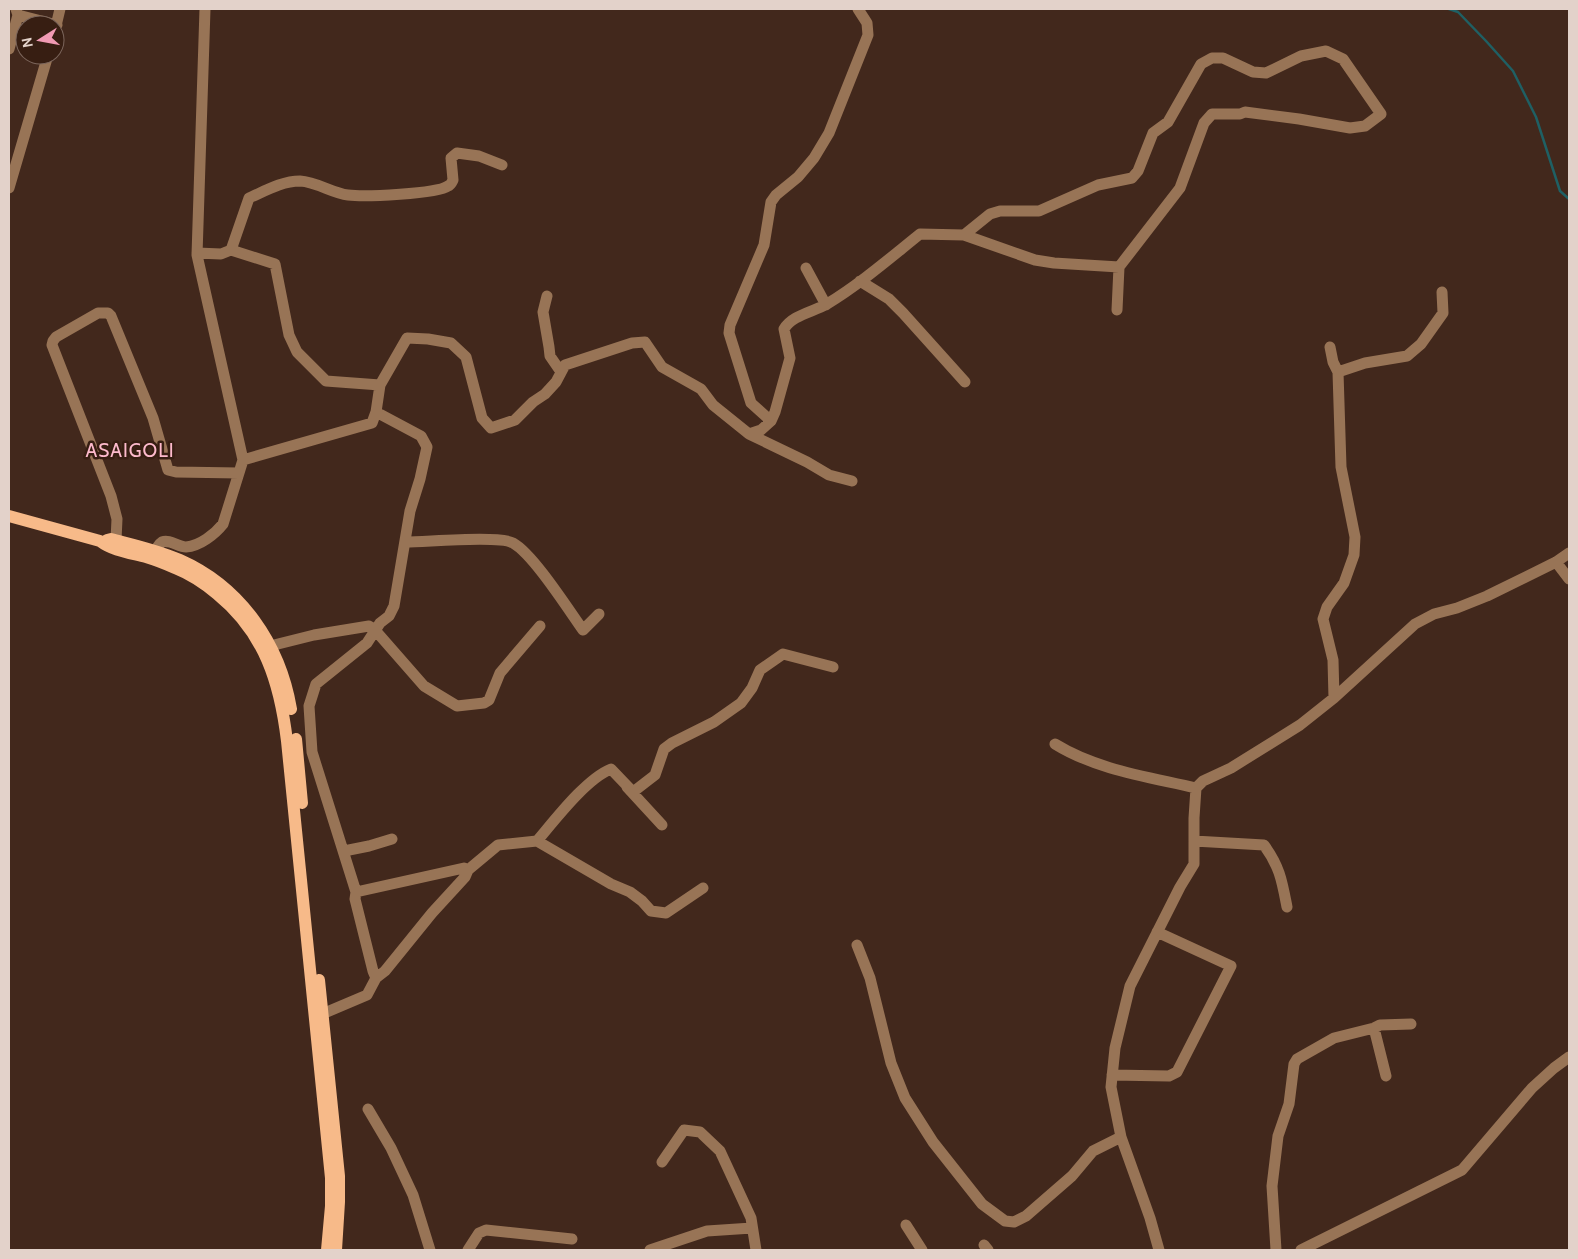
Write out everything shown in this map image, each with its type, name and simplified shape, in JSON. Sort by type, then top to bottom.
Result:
[{"type":"main road","points":[[9,516],[100,541],[108,547],[154,555],[205,584],[228,603],[243,619],[256,638],[273,672],[284,716],[318,1015],[339,1176],[336,1250]]},
{"type":"main road","points":[[100,541],[116,540],[154,555],[194,567],[212,578],[231,594],[254,619],[279,663],[288,693],[295,735],[318,1015],[331,1178],[327,1250]]},
{"type":"street","points":[[154,555],[160,543],[164,541],[185,547],[199,543],[217,532],[223,524],[243,460],[197,253],[205,9]]},
{"type":"street","points":[[771,421],[751,403],[729,333],[730,325],[764,245],[771,202],[776,195],[798,177],[814,158],[830,133],[868,35],[867,24],[858,9]]},
{"type":"street","points":[[9,49],[17,12]]},
{"type":"street","points":[[964,235],[995,212],[1039,211],[1098,185],[1132,178],[1138,171],[1153,133],[1168,122],[1201,64],[1212,58],[1223,58],[1254,72],[1266,73],[1301,56],[1326,51],[1343,59],[1380,114],[1365,126],[1350,128],[1245,112],[1240,114],[1212,114],[1204,123],[1180,188],[1119,267],[1116,310]]},
{"type":"street","points":[[9,188],[45,65]]},
{"type":"street","points":[[9,145],[20,149]]},
{"type":"street","points":[[231,250],[249,198],[280,184],[298,181],[308,182],[347,195],[379,196],[448,187],[454,180],[451,158],[456,153],[479,156],[502,165]]},
{"type":"street","points":[[748,434],[761,430],[771,421],[790,358],[784,329],[788,323],[826,305],[920,234],[964,235],[1035,260],[1119,267]]},
{"type":"street","points":[[197,253],[221,254],[231,250],[275,264],[289,335],[297,352],[326,382],[380,385]]},
{"type":"street","points":[[806,268],[826,305]]},
{"type":"street","points":[[860,281],[889,300],[903,313],[965,382]]},
{"type":"street","points":[[1338,372],[1365,363],[1407,356],[1421,344],[1443,313],[1442,292]]},
{"type":"street","points":[[547,296],[543,312],[550,356],[561,372]]},
{"type":"street","points":[[116,540],[117,519],[112,496],[52,345],[52,341],[56,337],[98,313],[103,312],[111,316],[153,418],[168,470],[176,472],[239,473]]},
{"type":"street","points":[[243,460],[372,423],[376,412],[380,385],[407,338],[451,343],[466,357],[482,418],[491,428],[515,420],[556,382],[565,365],[632,343],[645,342],[662,367],[700,389],[713,405],[748,434],[807,462],[829,475],[852,480]]},
{"type":"street","points":[[1330,347],[1332,362],[1338,372],[1341,466],[1356,537],[1354,555],[1344,583],[1327,607],[1323,619],[1333,660],[1334,698]]},
{"type":"street","points":[[376,412],[420,436],[427,448],[410,511],[394,606],[389,616],[375,630],[367,643],[316,684],[309,706],[312,752],[356,892],[364,935],[376,978]]},
{"type":"street","points":[[406,542],[495,540],[512,542],[523,550],[532,561],[583,630],[600,614]]},
{"type":"street","points":[[1159,1250],[1150,1218],[1120,1137],[1111,1087],[1115,1048],[1130,986],[1194,864],[1196,788],[1203,781],[1231,768],[1300,725],[1334,698],[1415,624],[1434,614],[1457,608],[1487,596],[1556,562],[1569,553]]},
{"type":"street","points":[[1556,562],[1569,579]]},
{"type":"street","points":[[270,646],[350,628],[369,626],[375,630],[424,686],[458,706],[484,703],[489,700],[500,673],[540,626]]},
{"type":"street","points":[[633,792],[655,775],[664,749],[672,742],[714,722],[742,703],[752,688],[760,670],[783,654],[833,667]]},
{"type":"street","points":[[1055,744],[1068,752],[1099,764],[1196,788]]},
{"type":"street","points":[[537,841],[570,802],[602,772],[611,769],[662,825]]},
{"type":"street","points":[[344,851],[392,839]]},
{"type":"street","points":[[318,1015],[367,995],[376,978],[385,971],[432,913],[465,878],[468,870],[498,846],[537,841],[611,884],[630,892],[651,911],[666,914],[703,888]]},
{"type":"street","points":[[1194,841],[1264,845],[1280,873],[1287,907]]},
{"type":"street","points":[[356,892],[464,868],[468,870]]},
{"type":"street","points":[[1112,1075],[1168,1076],[1177,1072],[1231,966],[1157,932]]},
{"type":"street","points":[[857,945],[870,978],[891,1063],[905,1098],[933,1142],[982,1204],[1004,1221],[1014,1222],[1026,1216],[1072,1176],[1093,1151],[1120,1137]]},
{"type":"street","points":[[1276,1250],[1272,1186],[1278,1136],[1290,1104],[1294,1064],[1297,1059],[1334,1038],[1380,1025],[1411,1024]]},
{"type":"street","points":[[1374,1028],[1386,1076]]},
{"type":"street","points":[[1301,1250],[1462,1170],[1532,1088],[1569,1057]]},
{"type":"street","points":[[368,1109],[392,1148],[414,1195],[430,1250]]},
{"type":"street","points":[[662,1162],[684,1130],[700,1132],[720,1151],[751,1218],[756,1250]]},
{"type":"street","points":[[906,1225],[922,1250]]},
{"type":"street","points":[[650,1250],[707,1232],[752,1228]]},
{"type":"street","points":[[468,1250],[479,1234],[486,1230],[572,1239]]},
{"type":"waterway","points":[[1449,9],[1458,12],[1513,71],[1536,117],[1560,191],[1569,199]]},
{"type":"district","name":"ASAIGOLI","points":[[130,450]]}]
